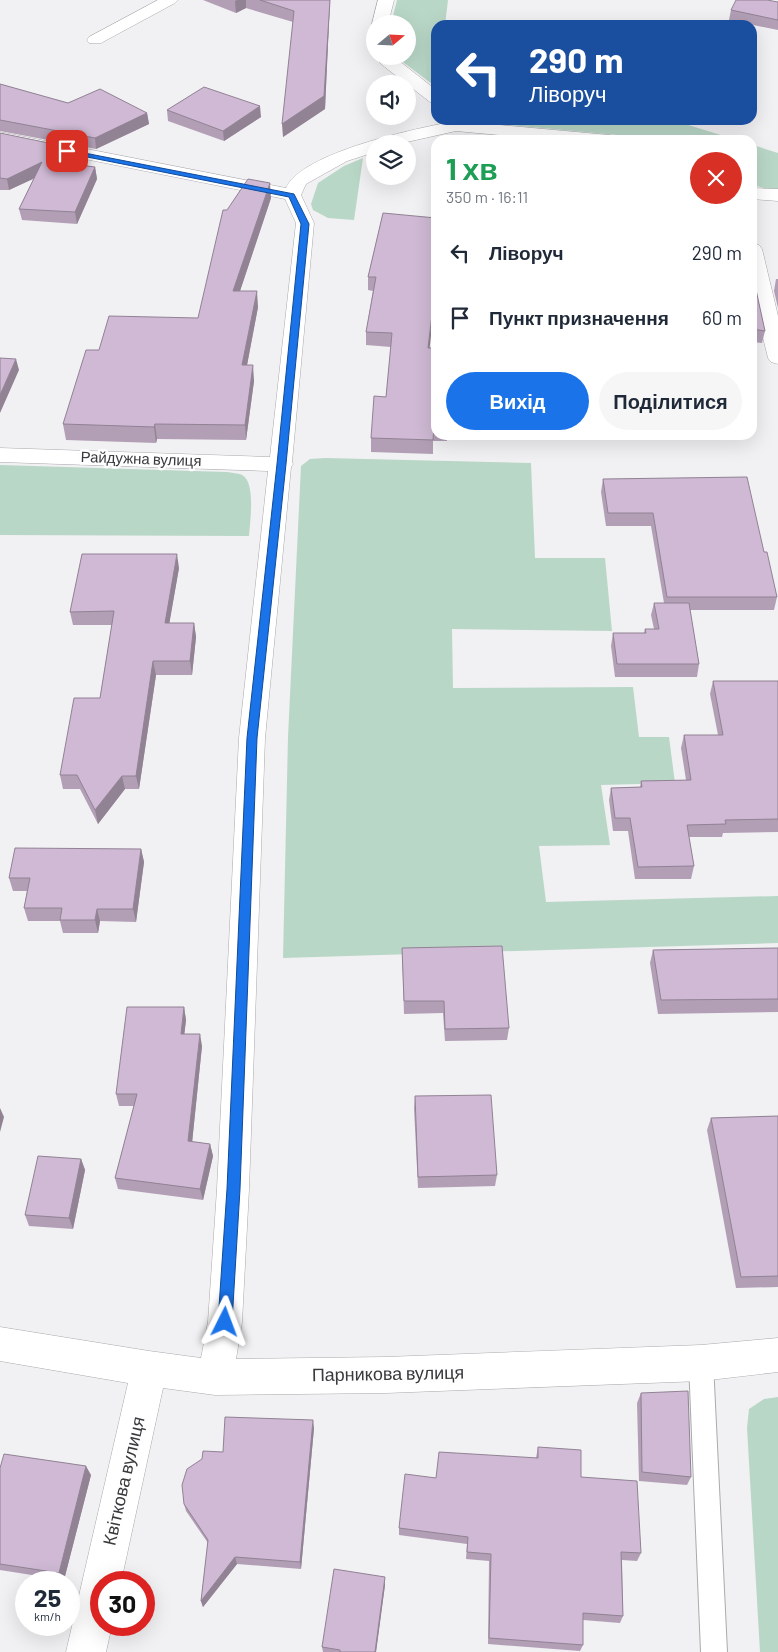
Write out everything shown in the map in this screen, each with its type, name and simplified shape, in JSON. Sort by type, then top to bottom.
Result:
[{"type":"street","points":[[95,40],[170,0]]},
{"type":"street","points":[[382,15],[386,0]]},
{"type":"street","points":[[392,65],[431,94]]},
{"type":"street","points":[[408,135],[447,125]]},
{"type":"street","points":[[473,125],[564,135]]},
{"type":"street","points":[[0,137],[292,195]]},
{"type":"street","points":[[214,1377],[225,1322],[233,1189],[252,738],[282,464],[305,224],[292,195],[298,180],[341,157],[366,149]]},
{"type":"street","points":[[757,193],[778,195]]},
{"type":"street","points":[[757,270],[778,358]]},
{"type":"street","name":"Райдужна вулиця","points":[[0,455],[282,464]]},
{"type":"street","name":"Парникова вулиця","points":[[0,1344],[149,1369],[214,1377],[386,1375],[701,1363],[778,1355]]},
{"type":"street","name":"Квіткова вулиця","points":[[86,1652],[149,1369]]},
{"type":"lane","points":[[701,1363],[714,1652]]},
{"type":"green space","points":[[397,0],[448,0],[446,20],[431,20],[431,83],[407,65],[416,65],[416,15],[393,15]]},
{"type":"green space","points":[[512,125],[688,125],[721,135],[617,135]]},
{"type":"green space","points":[[757,146],[778,153],[778,192],[757,186]]},
{"type":"green space","points":[[363,158],[354,220],[328,218],[313,210],[311,204],[318,183],[344,166]]},
{"type":"green space","points":[[310,459],[531,463],[535,558],[605,558],[612,631],[452,629],[453,688],[633,687],[639,737],[669,737],[675,783],[601,785],[610,845],[539,846],[546,902],[778,896],[778,943],[283,958],[288,737],[301,466]]},
{"type":"green space","points":[[0,465],[227,472],[240,474],[246,479],[251,494],[249,536],[0,535]]},
{"type":"green space","points":[[778,1397],[778,1652],[760,1652],[747,1428],[749,1409],[764,1399]]},
{"type":"building","points":[[260,0],[330,0],[324,96],[282,124],[294,11]]},
{"type":"building","points":[[736,0],[778,2],[778,20],[731,10]]},
{"type":"building","points":[[0,84],[68,103],[100,89],[147,113],[95,138],[0,120]]},
{"type":"building","points":[[204,87],[260,106],[223,131],[167,110]]},
{"type":"building","points":[[0,133],[73,148],[46,161],[95,167],[75,212],[19,209],[42,162],[7,179],[0,178]]},
{"type":"building","points":[[248,179],[270,183],[233,291],[257,291],[242,365],[253,365],[245,425],[155,424],[154,427],[63,424],[86,350],[99,350],[109,316],[198,318],[223,210],[227,210]]},
{"type":"building","points":[[383,213],[431,218],[431,323],[428,348],[431,348],[431,440],[371,438],[374,396],[386,397],[392,333],[366,332],[376,277],[368,277]]},
{"type":"building","points":[[757,294],[765,331],[757,330]]},
{"type":"building","points":[[0,358],[16,359],[0,395]]},
{"type":"building","points":[[747,477],[764,552],[767,552],[777,597],[667,597],[653,513],[608,513],[603,479]]},
{"type":"building","points":[[82,554],[177,554],[165,623],[194,623],[190,661],[153,661],[136,776],[122,776],[95,810],[77,775],[60,775],[74,698],[100,698],[114,611],[70,612]]},
{"type":"building","points":[[654,603],[689,603],[699,664],[617,664],[613,633],[646,633],[645,629],[659,629]]},
{"type":"building","points":[[713,681],[778,681],[778,819],[725,820],[726,824],[687,825],[694,866],[638,867],[630,818],[615,818],[611,788],[642,787],[641,781],[691,780],[684,735],[723,735]]},
{"type":"building","points":[[15,848],[141,849],[133,909],[97,909],[95,920],[60,920],[62,908],[24,908],[30,878],[9,878]]},
{"type":"building","points":[[502,946],[509,1028],[445,1029],[444,1001],[404,1001],[402,948]]},
{"type":"building","points":[[778,948],[778,999],[661,1000],[653,950]]},
{"type":"building","points":[[127,1007],[184,1007],[181,1034],[200,1034],[188,1141],[210,1144],[200,1189],[115,1178],[137,1094],[116,1094]]},
{"type":"building","points":[[491,1095],[497,1175],[418,1177],[415,1096]]},
{"type":"building","points":[[778,1116],[778,1276],[741,1277],[711,1118]]},
{"type":"building","points":[[38,1156],[81,1159],[69,1218],[25,1215]]},
{"type":"building","points":[[688,1391],[691,1477],[642,1472],[641,1393]]},
{"type":"building","points":[[225,1417],[313,1420],[300,1562],[235,1557],[201,1601],[208,1540],[184,1504],[182,1485],[187,1469],[202,1459],[203,1451],[223,1452]]},
{"type":"building","points":[[538,1447],[581,1450],[581,1477],[637,1481],[641,1553],[621,1552],[623,1616],[583,1613],[583,1645],[489,1638],[491,1554],[467,1552],[468,1537],[399,1528],[405,1474],[436,1478],[439,1452],[538,1458]]},
{"type":"building","points":[[4,1454],[86,1466],[60,1571],[46,1571],[0,1564],[0,1468]]},
{"type":"building","points":[[334,1569],[385,1577],[375,1652],[340,1652],[340,1650],[322,1647]]},
{"type":"route","points":[[67,151],[237,186],[292,195],[305,224],[282,464],[252,738],[233,1189],[225,1322]]}]
